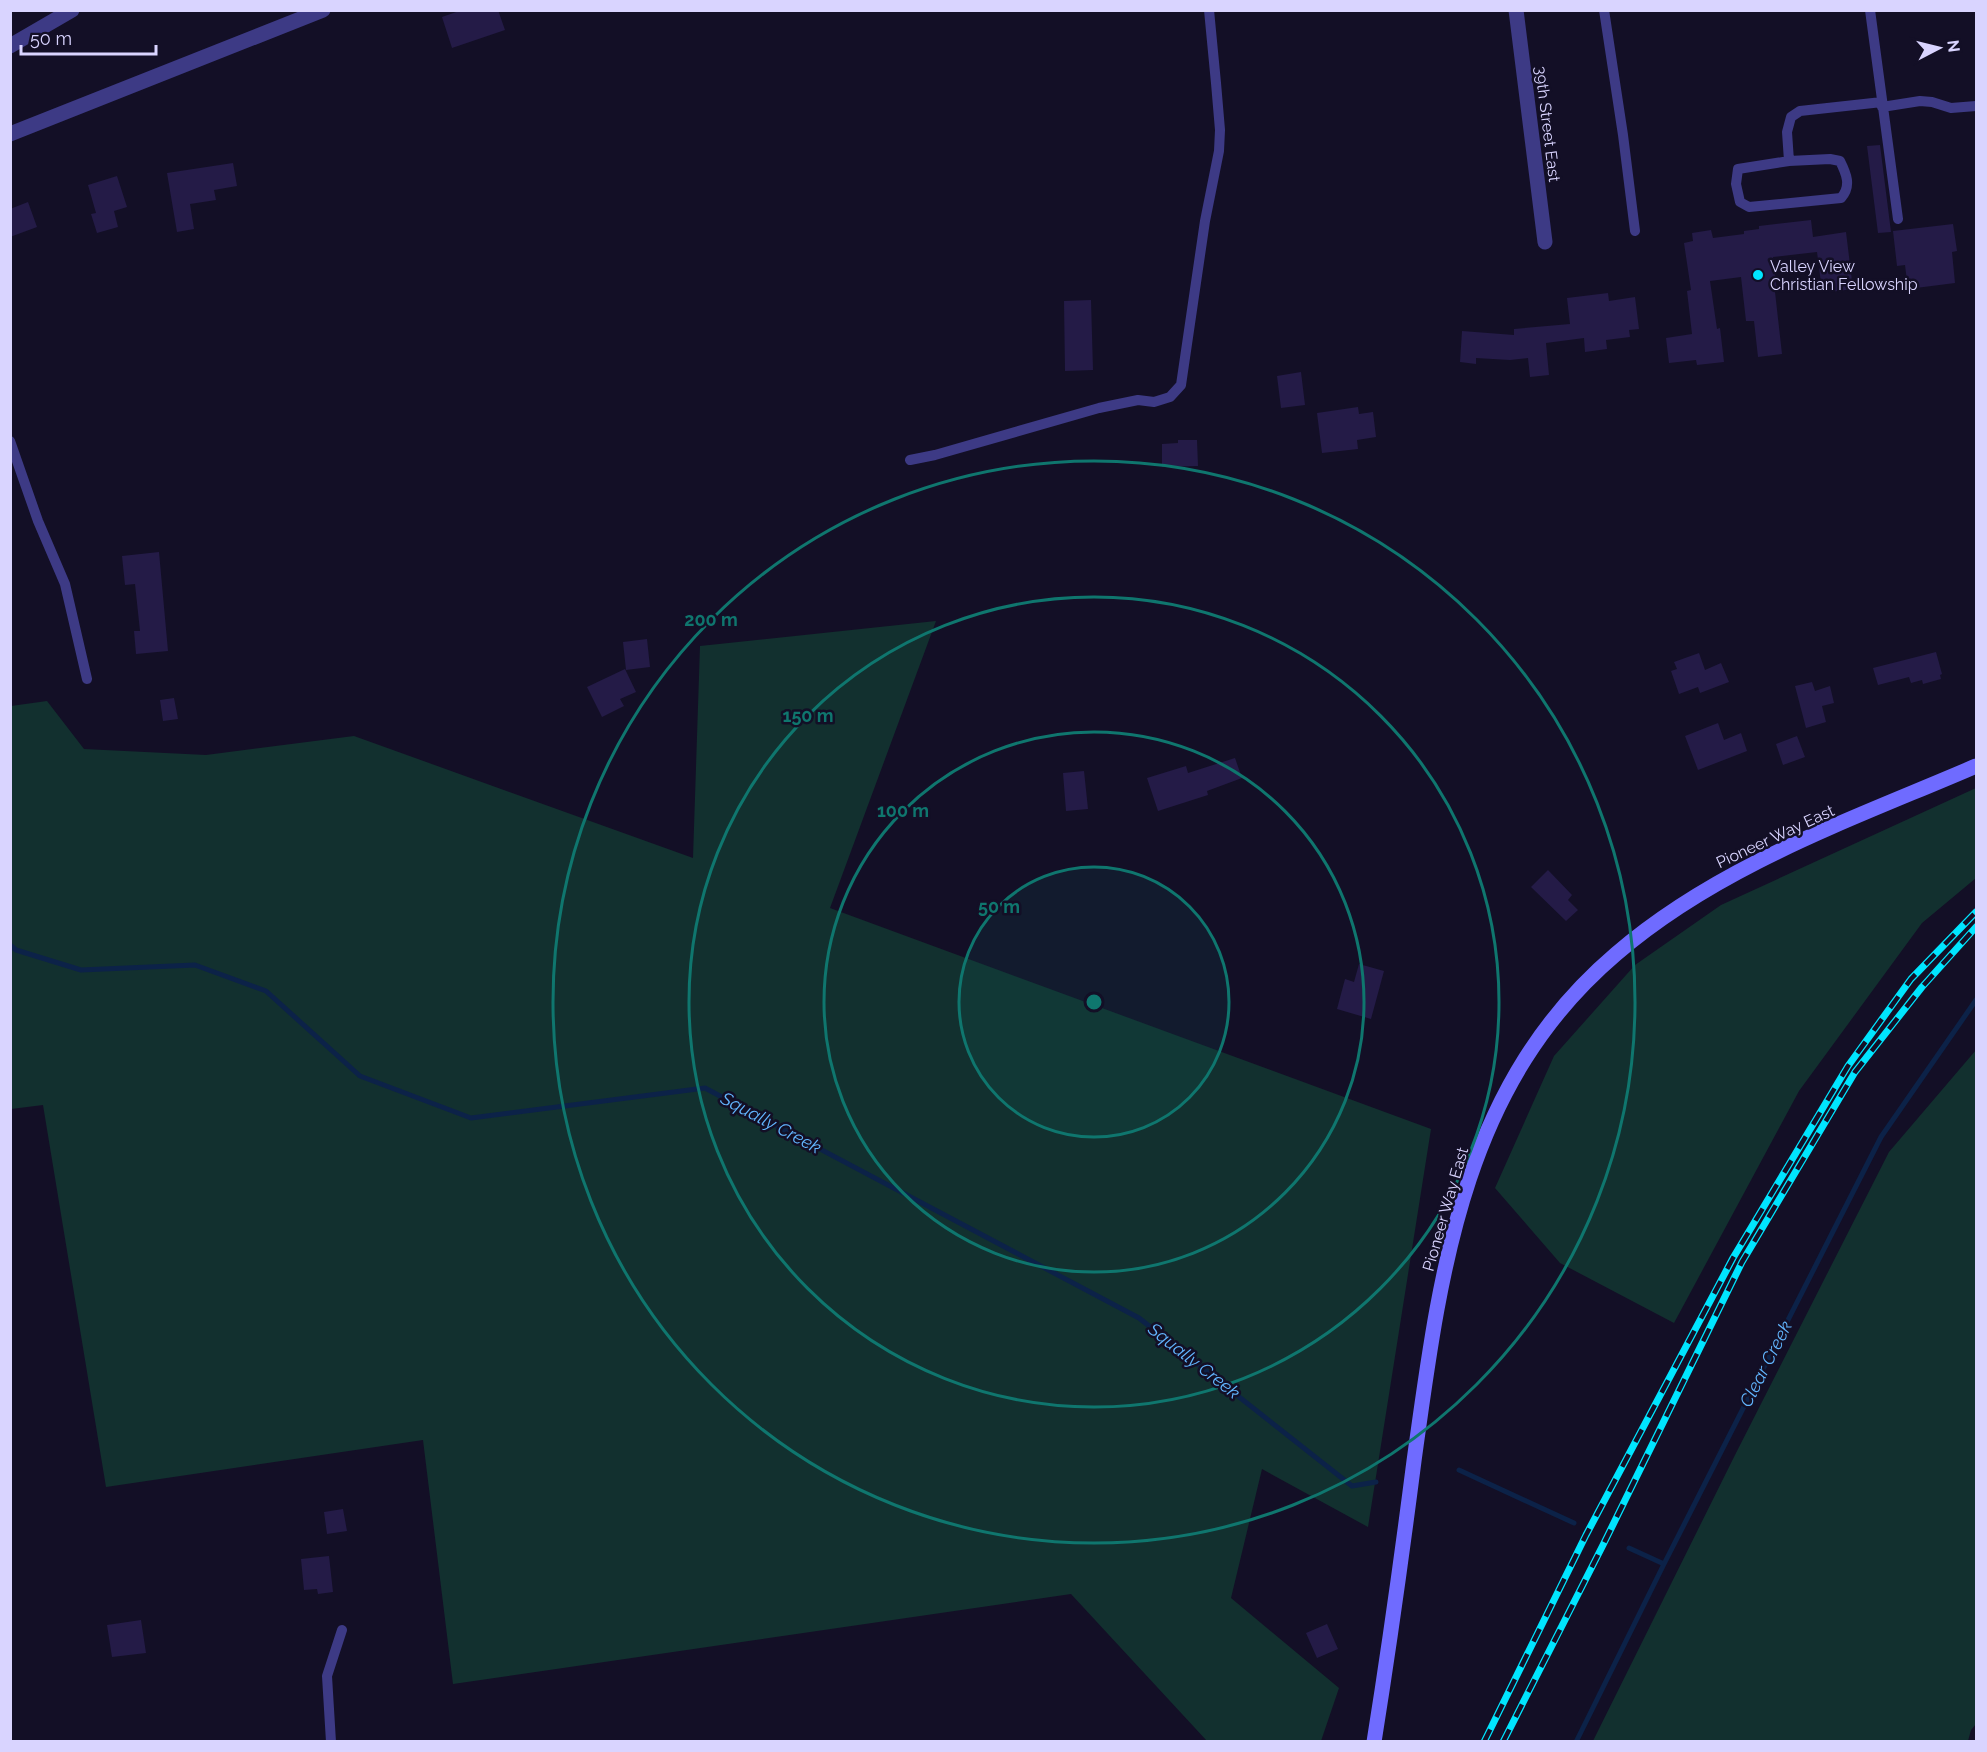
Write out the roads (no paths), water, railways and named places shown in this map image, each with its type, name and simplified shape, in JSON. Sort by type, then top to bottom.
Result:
[{"type":"main road","name":"Pioneer Way East","points":[[1374,1742],[1423,1395],[1445,1270],[1473,1167],[1494,1114],[1514,1076],[1539,1036],[1572,997],[1615,954],[1669,914],[1714,885],[1800,842],[1977,766]]},
{"type":"street","points":[[10,46],[72,10]]},
{"type":"street","points":[[10,134],[323,10]]},
{"type":"street","name":"39th Street East","points":[[1516,10],[1545,242]]},
{"type":"lane","points":[[910,460],[935,455],[1099,408],[1138,400],[1154,402],[1162,400],[1170,397],[1181,385],[1205,221],[1219,151],[1220,130],[1209,10]]},
{"type":"lane","points":[[1604,10],[1622,124],[1635,231]]},
{"type":"lane","points":[[1870,10],[1898,219]]},
{"type":"lane","points":[[1789,161],[1787,132],[1791,117],[1800,111],[1920,101],[1951,108],[1977,106]]},
{"type":"lane","points":[[1830,159],[1839,161],[1847,176],[1846,192],[1841,198],[1749,207],[1740,202],[1736,184],[1738,169],[1789,161],[1830,159]]},
{"type":"lane","points":[[10,441],[38,521],[65,584],[87,679]]},
{"type":"lane","points":[[331,1742],[327,1676],[342,1629]]},
{"type":"waterway","name":"Squally Creek","points":[[10,945],[16,950],[81,970],[195,965],[266,991],[360,1076],[471,1118],[705,1088],[1139,1318],[1352,1486],[1376,1482]]},
{"type":"waterway","name":"Clear Creek","points":[[1576,1742],[1881,1137],[1976,1000]]},
{"type":"waterway","name":"Squally Creek","points":[[1459,1470],[1574,1523]]},
{"type":"waterway","name":"Squally Creek","points":[[1629,1548],[1664,1564]]},
{"type":"railway","points":[[1484,1742],[1586,1535],[1733,1258],[1848,1066],[1911,979],[1976,912]]},
{"type":"railway","points":[[1503,1742],[1742,1262],[1855,1072],[1922,987],[1976,927]]},
{"type":"place","name":"Valley View Christian Fellowship","points":[[1758,275]]}]
